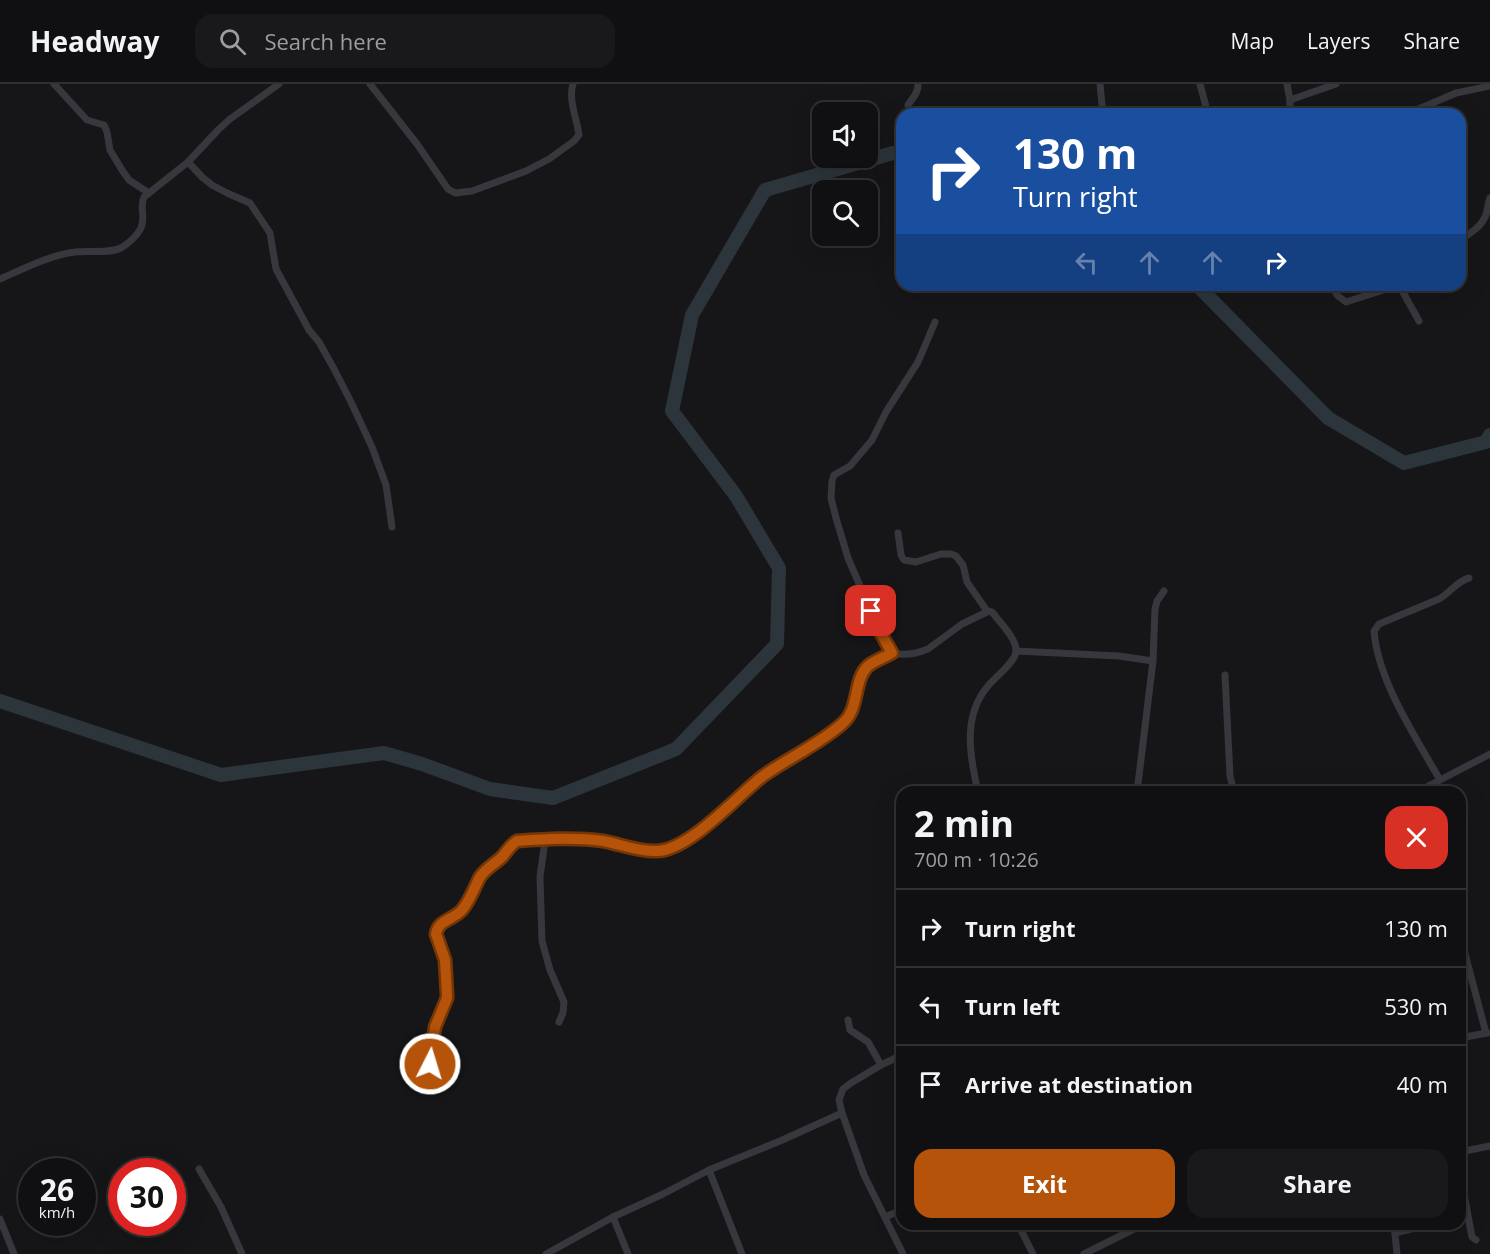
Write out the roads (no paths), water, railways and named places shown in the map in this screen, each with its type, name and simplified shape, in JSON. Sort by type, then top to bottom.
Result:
[{"type":"street","points":[[54,84],[87,120],[104,125],[110,150],[122,170],[129,180],[149,193]]},
{"type":"street","points":[[0,279],[67,254],[119,249],[136,235],[141,227],[144,216],[142,202],[144,196],[188,162],[230,119],[279,84]]},
{"type":"street","points":[[370,84],[417,144],[448,189],[458,193],[479,189],[526,171],[549,159],[574,141],[579,135],[572,99],[573,84]]},
{"type":"street","points":[[908,105],[914,98],[918,84]]},
{"type":"street","points":[[1100,84],[1102,108]]},
{"type":"street","points":[[1200,84],[1206,108]]},
{"type":"street","points":[[1287,84],[1290,108]]},
{"type":"street","points":[[1290,100],[1336,84]]},
{"type":"street","points":[[1421,108],[1456,93],[1490,86]]},
{"type":"street","points":[[188,162],[212,185],[250,202],[270,233],[276,269],[309,330],[329,359],[372,447],[386,485],[392,526]]},
{"type":"street","points":[[1466,236],[1484,220],[1490,198]]},
{"type":"street","points":[[1335,291],[1346,302],[1380,291]]},
{"type":"street","points":[[1402,291],[1419,321]]},
{"type":"street","points":[[892,653],[878,628],[848,558],[831,498],[832,481],[834,475],[853,463],[872,440],[886,412],[918,362],[934,322]]},
{"type":"street","points":[[898,533],[901,555],[904,560],[916,562],[942,554],[951,554],[960,560],[963,564],[966,582],[987,611]]},
{"type":"street","points":[[1440,780],[1385,677],[1374,631],[1379,624],[1445,596],[1461,580],[1469,578]]},
{"type":"street","points":[[1138,786],[1153,661],[1156,601],[1164,591]]},
{"type":"street","points":[[428,1074],[433,1034],[447,998],[445,960],[436,934],[438,926],[459,913],[470,900],[482,874],[502,857],[513,843],[520,840],[604,841],[649,851],[674,846],[712,821],[763,777],[844,722],[853,708],[859,682],[868,666],[892,653],[914,654],[928,649],[962,624],[987,611],[992,612],[1010,635],[1016,651],[1014,658],[986,688],[974,709],[970,725],[970,751],[977,786]]},
{"type":"street","points":[[1016,651],[1119,656],[1153,661]]},
{"type":"street","points":[[1225,675],[1230,776],[1232,786]]},
{"type":"street","points":[[1428,786],[1490,754]]},
{"type":"street","points":[[545,840],[540,877],[542,941],[550,970],[564,1002],[559,1023]]},
{"type":"street","points":[[1466,955],[1488,1033],[1466,1037]]},
{"type":"street","points":[[848,1020],[850,1030],[868,1042],[881,1065]]},
{"type":"street","points":[[896,1058],[843,1089],[839,1100],[864,1175],[903,1254]]},
{"type":"street","points":[[546,1254],[613,1217],[709,1170],[842,1113]]},
{"type":"street","points":[[1466,1151],[1490,1146]]},
{"type":"street","points":[[200,1169],[221,1207],[242,1254]]},
{"type":"street","points":[[709,1170],[742,1254]]},
{"type":"street","points":[[1466,1204],[1472,1237],[1476,1240]]},
{"type":"street","points":[[885,1217],[896,1212]]},
{"type":"street","points":[[613,1217],[628,1254]]},
{"type":"street","points":[[0,1219],[14,1254]]},
{"type":"street","points":[[1021,1230],[1033,1254]]},
{"type":"street","points":[[1084,1254],[1132,1230]]},
{"type":"street","points":[[1395,1230],[1397,1254]]},
{"type":"street","points":[[1395,1233],[1407,1230]]},
{"type":"waterway","points":[[0,701],[221,775],[384,753],[422,764],[490,789],[553,798],[676,749],[777,644],[779,568],[736,496],[672,411],[692,315],[765,190],[896,153]]},
{"type":"waterway","points":[[1203,291],[1328,418],[1404,463],[1486,442],[1490,435]]}]
